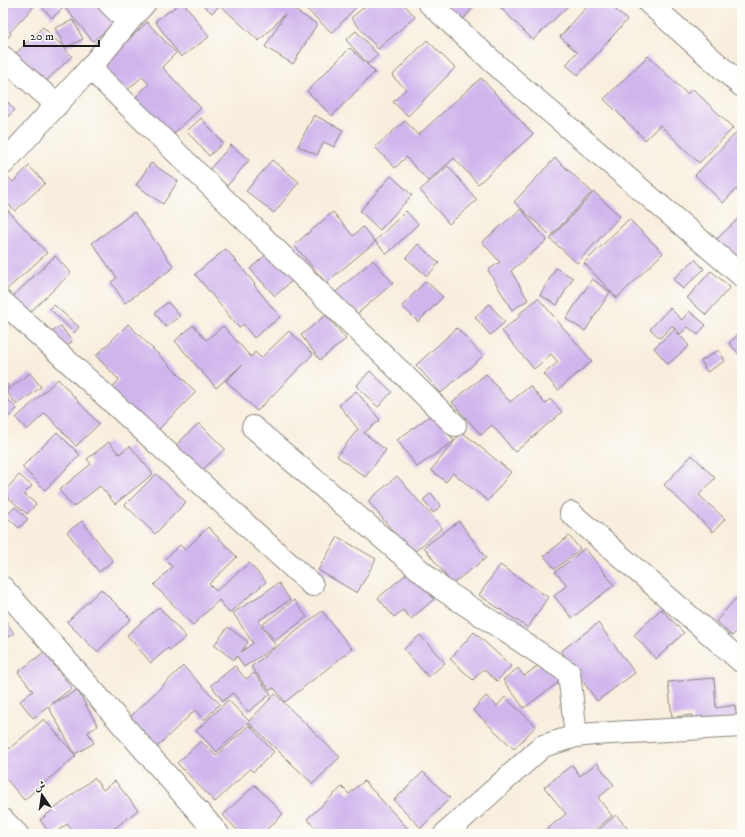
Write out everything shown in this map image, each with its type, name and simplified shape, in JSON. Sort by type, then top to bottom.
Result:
[{"type":"street","points":[[109,3],[128,22]]},
{"type":"street","points":[[3,164],[90,68],[145,3]]},
{"type":"street","points":[[429,3],[504,72],[742,276]]},
{"type":"street","points":[[649,3],[742,86]]},
{"type":"street","points":[[3,57],[57,105]]},
{"type":"street","points":[[90,68],[455,425]]},
{"type":"street","points":[[3,302],[312,585]]},
{"type":"street","points":[[253,427],[442,589],[569,673],[576,736]]},
{"type":"street","points":[[571,513],[742,662]]},
{"type":"street","points":[[3,588],[218,834]]},
{"type":"street","points":[[446,834],[543,746],[576,736],[742,726]]},
{"type":"street","points":[[3,820],[17,834]]},
{"type":"building","points":[[3,3],[37,3],[10,32],[11,34],[3,43]]},
{"type":"building","points":[[45,3],[56,3],[62,9],[52,18],[41,6]]},
{"type":"building","points":[[61,3],[102,3],[118,21],[93,41]]},
{"type":"building","points":[[181,3],[184,3],[209,37],[181,57],[155,21]]},
{"type":"building","points":[[201,3],[296,3],[291,8],[317,24],[293,64],[265,47],[285,14],[259,41],[220,5],[212,13]]},
{"type":"building","points":[[300,3],[360,3],[332,33]]},
{"type":"building","points":[[369,3],[403,3],[415,17],[378,49],[351,18]]},
{"type":"building","points":[[447,3],[477,3],[460,23],[443,9]]},
{"type":"building","points":[[496,3],[571,3],[533,40]]},
{"type":"building","points":[[590,3],[608,3],[627,20],[578,75],[566,65],[577,52],[560,37]]},
{"type":"building","points":[[73,20],[83,39],[65,48],[55,28]]},
{"type":"building","points":[[147,22],[176,53],[162,67],[201,108],[170,137],[134,99],[149,84],[142,77],[124,93],[100,67]]},
{"type":"building","points":[[43,27],[72,56],[39,88],[11,58]]},
{"type":"building","points":[[356,31],[378,55],[368,64],[346,40]]},
{"type":"building","points":[[427,40],[455,68],[408,116],[393,102],[406,89],[392,76]]},
{"type":"building","points":[[350,48],[375,72],[332,116],[307,91]]},
{"type":"building","points":[[648,56],[687,94],[693,89],[733,128],[699,163],[660,125],[645,140],[604,99]]},
{"type":"building","points":[[481,78],[533,134],[478,184],[454,158],[428,181],[406,157],[395,168],[375,147],[405,121],[418,135]]},
{"type":"building","points":[[3,97],[15,110],[3,121]]},
{"type":"building","points":[[314,115],[343,130],[334,147],[324,142],[317,155],[298,146]]},
{"type":"building","points":[[201,118],[223,143],[209,156],[187,131]]},
{"type":"building","points":[[738,131],[742,135],[742,194],[736,189],[723,203],[695,175]]},
{"type":"building","points":[[231,145],[249,160],[227,186],[209,170]]},
{"type":"building","points":[[555,158],[592,192],[551,236],[514,202]]},
{"type":"building","points":[[272,160],[299,182],[274,213],[246,191]]},
{"type":"building","points":[[151,163],[178,181],[163,204],[136,185]]},
{"type":"building","points":[[29,166],[45,183],[15,211],[3,199],[3,172],[13,182]]},
{"type":"building","points":[[448,166],[477,200],[449,224],[420,190]]},
{"type":"building","points":[[391,176],[412,195],[380,230],[360,211]]},
{"type":"building","points":[[594,192],[620,216],[577,263],[550,239]]},
{"type":"building","points":[[3,205],[47,253],[3,293]]},
{"type":"building","points":[[521,209],[547,240],[511,271],[528,300],[512,310],[488,270],[500,262],[482,242]]},
{"type":"building","points":[[406,211],[418,224],[387,254],[375,241]]},
{"type":"building","points":[[134,212],[174,267],[125,303],[111,282],[117,278],[92,243]]},
{"type":"building","points":[[333,212],[353,236],[363,227],[375,242],[326,283],[294,245]]},
{"type":"building","points":[[742,215],[742,271],[714,242]]},
{"type":"building","points":[[629,219],[663,253],[617,298],[584,263]]},
{"type":"building","points":[[418,244],[439,263],[427,276],[406,258]]},
{"type":"building","points":[[226,249],[280,317],[254,338],[243,324],[239,328],[195,274]]},
{"type":"building","points":[[270,251],[295,278],[275,296],[250,269]]},
{"type":"building","points":[[55,256],[71,273],[27,315],[11,298]]},
{"type":"building","points":[[695,259],[704,269],[683,289],[673,279]]},
{"type":"building","points":[[373,260],[393,283],[350,320],[330,297]]},
{"type":"building","points":[[556,268],[573,278],[557,305],[540,295]]},
{"type":"building","points":[[711,271],[730,287],[706,315],[687,298]]},
{"type":"building","points":[[592,279],[610,292],[585,331],[566,319]]},
{"type":"building","points":[[426,281],[443,297],[418,322],[402,306]]},
{"type":"building","points":[[538,298],[592,361],[558,390],[544,374],[558,362],[551,354],[534,369],[502,331]]},
{"type":"building","points":[[168,302],[180,316],[166,327],[155,313]]},
{"type":"building","points":[[489,304],[505,322],[490,335],[475,317]]},
{"type":"building","points":[[54,305],[79,327],[74,333],[50,309]]},
{"type":"building","points":[[670,308],[682,320],[689,311],[706,325],[698,335],[688,327],[680,334],[672,326],[660,338],[650,329]]},
{"type":"building","points":[[326,315],[346,339],[320,360],[301,335]]},
{"type":"building","points":[[128,324],[196,392],[154,434],[110,390],[119,380],[96,356]]},
{"type":"building","points":[[193,325],[206,340],[223,326],[251,357],[255,352],[261,358],[289,331],[313,354],[257,411],[226,381],[242,365],[216,388],[175,341]]},
{"type":"building","points":[[61,326],[72,342],[62,349],[50,333]]},
{"type":"building","points":[[457,328],[483,356],[441,393],[416,365]]},
{"type":"building","points":[[675,329],[689,346],[668,364],[654,348]]},
{"type":"building","points":[[742,331],[742,357],[729,343]]},
{"type":"building","points":[[719,350],[725,361],[707,372],[701,361]]},
{"type":"building","points":[[370,371],[392,392],[378,407],[356,386]]},
{"type":"building","points":[[30,373],[41,387],[17,405],[6,391]]},
{"type":"building","points":[[486,374],[510,402],[530,386],[545,404],[550,399],[562,412],[515,452],[492,425],[481,435],[452,402]]},
{"type":"building","points":[[58,379],[99,424],[76,446],[45,413],[27,430],[16,418]]},
{"type":"building","points":[[3,380],[9,386],[3,392]]},
{"type":"building","points":[[356,391],[380,420],[364,433],[386,450],[365,477],[337,456],[358,429],[339,405]]},
{"type":"building","points":[[6,397],[17,409],[3,422],[3,399]]},
{"type":"building","points":[[434,413],[454,441],[417,467],[397,440]]},
{"type":"building","points":[[199,423],[225,449],[201,471],[176,445]]},
{"type":"building","points":[[57,432],[80,455],[45,490],[22,467]]},
{"type":"building","points":[[462,432],[511,472],[488,501],[453,473],[446,482],[431,470]]},
{"type":"building","points":[[109,442],[119,454],[130,446],[153,474],[115,504],[100,486],[73,507],[59,490],[91,464],[87,459]]},
{"type":"building","points":[[692,455],[715,478],[699,495],[725,519],[713,532],[664,485]]},
{"type":"building","points":[[156,474],[186,502],[155,534],[125,505]]},
{"type":"building","points":[[19,475],[32,486],[24,494],[36,504],[27,514],[3,493]]},
{"type":"building","points":[[397,476],[442,528],[412,554],[368,501]]},
{"type":"building","points":[[431,493],[441,506],[433,513],[423,500]]},
{"type":"building","points":[[15,507],[28,519],[19,528],[6,516]]},
{"type":"building","points":[[82,521],[113,561],[99,572],[67,532]]},
{"type":"building","points":[[459,521],[486,558],[452,584],[424,547]]},
{"type":"building","points":[[208,527],[237,557],[209,584],[216,591],[249,563],[266,582],[229,613],[219,600],[193,625],[154,585],[172,567],[165,559],[180,545],[185,550]]},
{"type":"building","points":[[569,536],[580,549],[555,569],[544,556]]},
{"type":"building","points":[[338,537],[376,559],[357,593],[318,570]]},
{"type":"building","points":[[585,548],[614,585],[572,618],[554,596],[567,585],[555,572]]},
{"type":"building","points":[[500,565],[548,597],[528,628],[479,595]]},
{"type":"building","points":[[410,571],[434,599],[411,619],[403,610],[394,617],[378,598]]},
{"type":"building","points":[[279,583],[290,600],[258,621],[276,646],[244,667],[237,656],[234,660],[214,645],[228,627],[248,642],[241,652],[253,643],[233,613]]},
{"type":"building","points":[[101,589],[131,619],[97,652],[67,622]]},
{"type":"building","points":[[737,597],[742,601],[742,626],[732,636],[716,621]]},
{"type":"building","points":[[294,600],[307,617],[275,641],[262,625]]},
{"type":"building","points":[[159,607],[186,637],[170,650],[168,648],[151,663],[127,635]]},
{"type":"building","points":[[661,609],[684,633],[656,659],[634,635]]},
{"type":"building","points":[[322,611],[352,649],[285,702],[274,688],[270,690],[251,667]]},
{"type":"building","points":[[3,616],[14,634],[3,640]]},
{"type":"building","points":[[598,623],[635,673],[597,701],[561,651]]},
{"type":"building","points":[[474,632],[511,666],[497,681],[483,669],[473,680],[450,659]]},
{"type":"building","points":[[420,635],[445,663],[428,677],[404,649]]},
{"type":"building","points":[[44,652],[72,688],[50,705],[77,690],[98,726],[88,732],[94,743],[75,754],[48,706],[33,718],[20,701],[33,691],[18,672]]},
{"type":"building","points":[[543,662],[559,682],[524,708],[503,680],[518,668],[524,676]]},
{"type":"building","points":[[183,666],[220,704],[204,720],[195,710],[153,751],[125,722]]},
{"type":"building","points":[[235,666],[246,679],[254,673],[271,694],[248,712],[233,693],[223,701],[211,685]]},
{"type":"building","points":[[714,678],[716,708],[735,705],[737,720],[693,725],[692,715],[672,717],[668,682]]},
{"type":"building","points":[[275,694],[340,757],[313,784],[248,722],[217,752],[196,731],[228,700],[249,721]]},
{"type":"building","points":[[486,696],[497,706],[505,697],[536,726],[514,749],[473,710]]},
{"type":"building","points":[[44,719],[76,756],[24,800],[3,775],[3,754]]},
{"type":"building","points":[[249,725],[274,752],[253,772],[250,769],[215,802],[177,763],[201,741],[216,756]]},
{"type":"building","points":[[597,763],[614,785],[598,798],[612,816],[589,834],[541,834],[566,814],[544,787],[572,765],[580,776]]},
{"type":"building","points":[[423,772],[450,798],[421,828],[394,800]]},
{"type":"building","points":[[94,778],[103,790],[115,781],[138,810],[107,834],[75,834],[67,824],[54,834],[50,834],[40,820]]},
{"type":"building","points":[[364,781],[413,834],[321,834],[307,819],[342,787],[349,794]]},
{"type":"building","points":[[255,785],[283,814],[262,834],[241,834],[223,815]]},
{"type":"building","points":[[616,815],[632,834],[593,834]]}]
